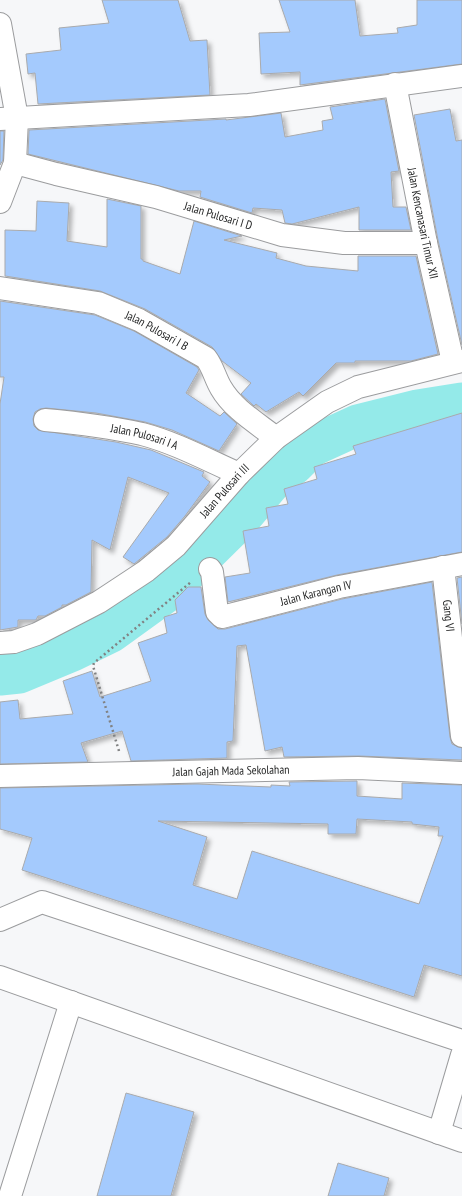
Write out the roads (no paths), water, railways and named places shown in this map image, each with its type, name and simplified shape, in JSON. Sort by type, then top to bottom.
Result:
[{"type":"street","points":[[0,24],[8,119],[14,163],[0,202]]},
{"type":"street","points":[[8,119],[249,105],[462,76]]},
{"type":"street","name":"Jalan Kencanasari Timur XII","points":[[395,84],[426,243],[458,362]]},
{"type":"street","name":"Jalan Pulosari I D","points":[[14,163],[156,197],[282,235],[344,243],[426,243]]},
{"type":"street","name":"Jalan Pulosari I B","points":[[0,288],[98,304],[139,320],[206,358],[211,365],[221,388],[231,401],[276,438]]},
{"type":"street","name":"Jalan Pulosari III","points":[[0,643],[14,642],[37,634],[99,602],[146,572],[176,546],[238,474],[276,438],[327,402],[358,387],[458,362]]},
{"type":"street","name":"Jalan Pulosari I A","points":[[45,420],[100,426],[143,434],[174,444],[238,474]]},
{"type":"street","name":"Jalan Karangan IV","points":[[210,569],[212,572],[217,612],[222,617],[339,588],[453,566]]},
{"type":"street","name":"Gang VI","points":[[453,566],[462,736]]},
{"type":"street","name":"Jalan Gajah Mada Sekolahan","points":[[0,776],[358,768],[462,773]]},
{"type":"street","points":[[0,920],[42,902],[462,1041]]},
{"type":"street","points":[[0,977],[462,1141]]},
{"type":"street","points":[[10,1196],[71,1002]]},
{"type":"street","points":[[439,1133],[462,1055]]},
{"type":"waterway","points":[[0,675],[19,673],[72,651],[111,632],[165,593],[237,522],[271,482],[294,464],[312,446],[358,425],[418,410],[462,403]]}]
